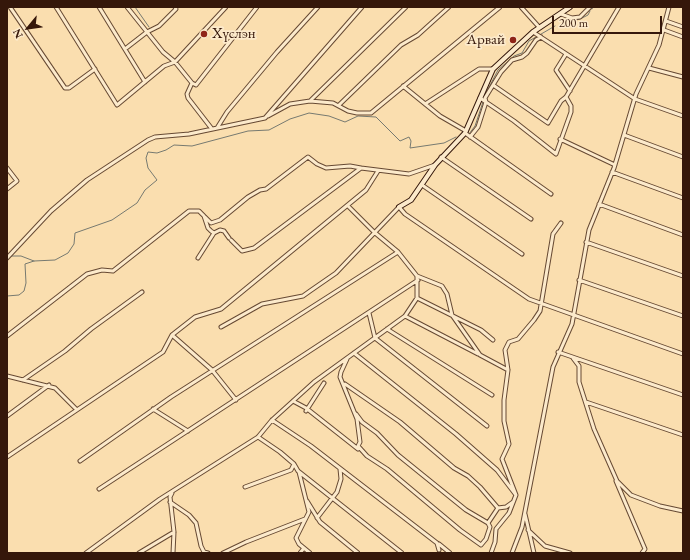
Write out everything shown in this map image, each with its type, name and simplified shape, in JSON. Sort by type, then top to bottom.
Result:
[{"type":"street","points":[[10,7],[64,88],[69,88],[95,69]]},
{"type":"street","points":[[56,7],[117,105],[164,66],[175,62],[226,7]]},
{"type":"street","points":[[99,7],[145,82]]},
{"type":"street","points":[[127,7],[163,52],[175,62],[192,83]]},
{"type":"street","points":[[192,83],[196,84],[257,7]]},
{"type":"street","points":[[217,128],[228,112],[277,52],[318,7]]},
{"type":"street","points":[[265,118],[362,7]]},
{"type":"street","points":[[310,101],[406,7]]},
{"type":"street","points":[[339,105],[401,45],[418,35],[449,7]]},
{"type":"street","points":[[7,258],[9,253],[51,211],[87,180],[148,140],[155,137],[189,134],[265,118],[290,104],[310,101],[325,101],[339,105],[348,111],[357,113],[371,113],[500,7]]},
{"type":"street","points":[[521,7],[539,27]]},
{"type":"street","points":[[562,7],[562,13]]},
{"type":"street","points":[[221,327],[262,304],[303,296],[336,273],[399,207],[411,200],[441,157],[466,132],[493,69],[539,27],[570,7]]},
{"type":"street","points":[[562,13],[572,18],[580,17],[590,7]]},
{"type":"street","points":[[493,85],[548,122],[585,67],[619,7]]},
{"type":"street","points":[[512,553],[522,526],[553,367],[558,352],[572,324],[589,230],[615,165],[635,99],[659,45],[669,7]]},
{"type":"street","points":[[125,49],[147,32],[159,26],[176,8]]},
{"type":"street","points":[[666,21],[683,27]]},
{"type":"street","points":[[664,30],[683,37]]},
{"type":"street","points":[[533,32],[635,99],[683,116]]},
{"type":"street","points":[[470,136],[478,127],[486,102],[485,98],[501,72],[512,60],[522,58],[536,40],[541,37]]},
{"type":"street","points":[[566,54],[556,70],[570,91]]},
{"type":"street","points":[[649,68],[683,77]]},
{"type":"street","points":[[425,104],[479,69],[493,69]]},
{"type":"street","points":[[192,83],[187,94],[188,98],[212,129]]},
{"type":"street","points":[[403,86],[440,116],[466,132],[551,194]]},
{"type":"street","points":[[480,98],[556,154],[560,139],[571,112],[571,106],[566,97]]},
{"type":"street","points":[[624,135],[683,157]]},
{"type":"street","points":[[560,139],[615,165]]},
{"type":"street","points":[[7,336],[87,274],[102,270],[113,271],[189,211],[199,211],[211,223],[220,220],[248,197],[260,190],[266,189],[308,157],[317,164],[326,168],[350,166],[409,174],[435,165]]},
{"type":"street","points":[[441,157],[531,219]]},
{"type":"street","points":[[7,168],[17,181],[7,189]]},
{"type":"street","points":[[198,258],[214,233],[220,230],[224,231],[242,251],[254,248],[361,168]]},
{"type":"street","points":[[7,457],[76,409],[163,352],[172,335],[195,317],[221,309],[348,206],[366,190],[378,171]]},
{"type":"street","points":[[612,172],[683,198]]},
{"type":"street","points":[[422,186],[522,254]]},
{"type":"street","points":[[599,204],[683,235]]},
{"type":"street","points":[[86,553],[160,499],[172,493],[258,437],[272,420],[314,382],[405,316],[417,298],[417,276],[398,252],[374,232],[348,206]]},
{"type":"street","points":[[399,207],[405,214],[529,299],[541,305],[683,354]]},
{"type":"street","points":[[204,216],[208,228],[214,233]]},
{"type":"street","points":[[491,553],[495,542],[496,528],[504,520],[515,500],[516,494],[502,459],[509,444],[504,421],[504,400],[508,370],[505,350],[507,345],[518,339],[534,320],[541,305],[553,234],[561,223]]},
{"type":"street","points":[[586,242],[683,276]]},
{"type":"street","points":[[80,461],[153,409],[212,370],[398,252]]},
{"type":"street","points":[[417,276],[436,282],[446,290],[452,315],[480,355]]},
{"type":"street","points":[[99,489],[418,280]]},
{"type":"street","points":[[579,280],[683,316]]},
{"type":"street","points":[[23,380],[142,292]]},
{"type":"street","points":[[417,298],[452,315],[488,335],[494,340]]},
{"type":"street","points":[[369,313],[375,338],[487,426]]},
{"type":"street","points":[[405,316],[508,370]]},
{"type":"street","points":[[387,329],[492,395]]},
{"type":"street","points":[[172,335],[212,370],[236,400]]},
{"type":"street","points":[[558,352],[683,395]]},
{"type":"street","points":[[354,353],[456,434],[497,470],[516,494]]},
{"type":"street","points":[[348,358],[340,377],[344,383],[354,409],[359,430],[360,442],[358,446],[363,452]]},
{"type":"street","points":[[573,358],[579,366],[579,382],[594,429],[645,548],[642,553]]},
{"type":"street","points":[[7,376],[49,385],[58,391],[76,409]]},
{"type":"street","points":[[307,410],[324,383]]},
{"type":"street","points":[[344,383],[400,422],[454,468],[468,476],[480,487],[498,508]]},
{"type":"street","points":[[7,416],[49,385]]},
{"type":"street","points":[[293,401],[387,470],[460,530],[481,545],[484,544],[490,527],[488,523],[466,510],[398,455],[377,433],[362,422],[354,409]]},
{"type":"street","points":[[586,402],[683,435]]},
{"type":"street","points":[[153,409],[188,431]]},
{"type":"street","points":[[272,420],[311,446],[340,470],[450,553]]},
{"type":"street","points":[[258,437],[280,452],[294,464],[302,479],[309,512],[296,538],[299,544],[310,553]]},
{"type":"street","points":[[245,487],[291,470],[294,464]]},
{"type":"street","points":[[223,553],[306,518],[316,516],[334,498],[341,479],[340,470]]},
{"type":"street","points":[[298,471],[402,553]]},
{"type":"street","points":[[611,471],[625,490],[631,495],[660,506],[683,511]]},
{"type":"street","points":[[172,493],[170,502],[174,532],[173,553]]},
{"type":"street","points":[[306,498],[316,516],[342,541],[358,553]]},
{"type":"street","points":[[488,523],[498,508],[506,507],[515,500]]},
{"type":"street","points":[[170,502],[189,516],[196,524],[201,546],[204,552],[208,553]]},
{"type":"street","points":[[525,512],[534,553]]},
{"type":"street","points":[[528,530],[545,546],[570,553]]},
{"type":"street","points":[[139,553],[174,532]]},
{"type":"street","points":[[437,543],[439,550]]},
{"type":"street","points":[[300,553],[304,548]]},
{"type":"waterway","points":[[135,7],[149,27]]},
{"type":"waterway","points":[[565,23],[580,19],[588,15],[590,11]]},
{"type":"waterway","points":[[484,97],[498,70],[514,56],[522,53],[529,41],[555,26]]},
{"type":"waterway","points":[[469,134],[475,126],[483,102]]},
{"type":"waterway","points":[[7,296],[19,295],[24,291],[26,283],[25,264],[34,261],[55,260],[68,253],[74,244],[75,233],[112,220],[137,203],[145,190],[157,180],[148,168],[146,158],[148,152],[157,153],[174,145],[192,146],[248,131],[269,130],[290,119],[309,113],[329,116],[345,122],[358,116],[376,117],[400,141],[409,137],[411,141],[410,148],[444,143],[456,137]]},
{"type":"waterway","points":[[10,256],[21,256],[34,261]]},
{"type":"place","name":"Хүслэн","points":[[204,34]]},
{"type":"place","name":"Арвай","points":[[513,40]]}]
